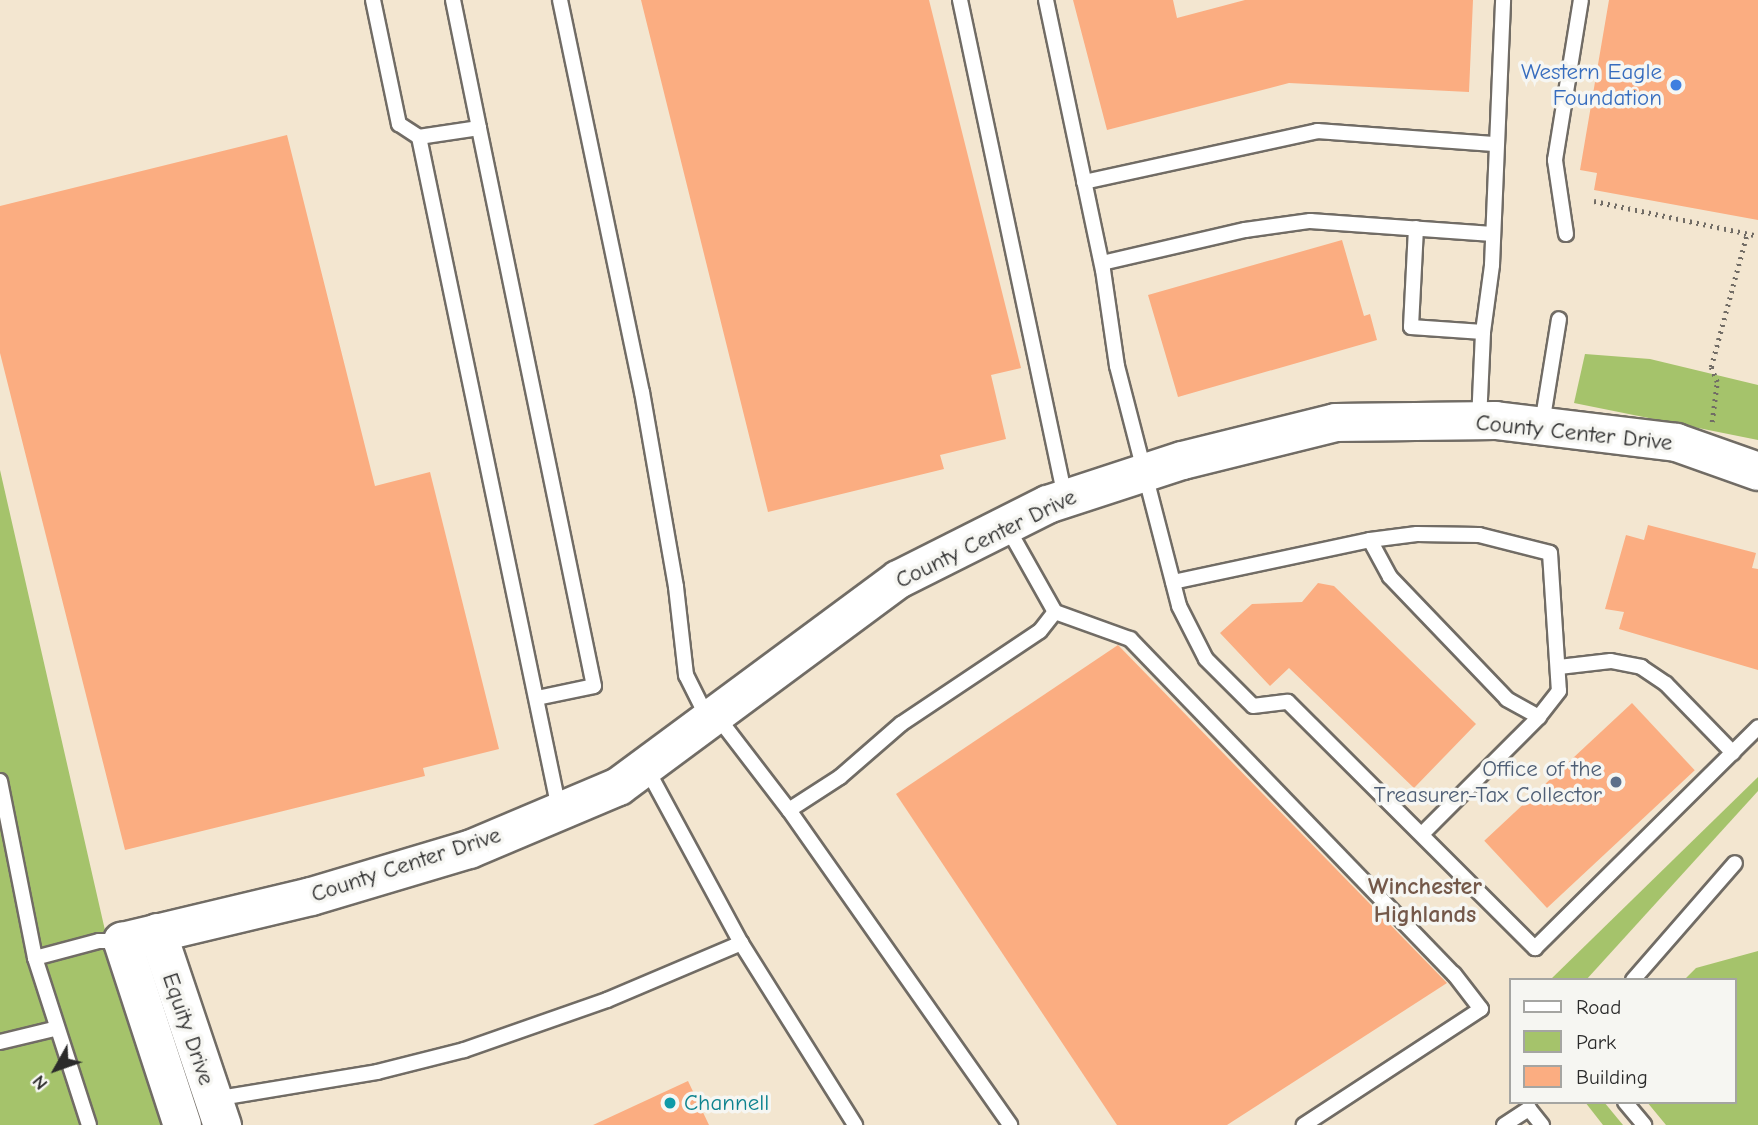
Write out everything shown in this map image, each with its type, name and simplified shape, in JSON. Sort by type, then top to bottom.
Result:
[{"type":"street","name":"County Center Drive","points":[[122,941],[311,896],[469,849],[618,786],[898,579],[1006,524],[1065,498],[1146,471],[1335,422],[1479,421],[1676,442],[1758,471]]},
{"type":"street","name":"Equity Drive","points":[[157,932],[217,1112]]},
{"type":"street","name":"Equity Drive","points":[[122,941],[182,1125]]},
{"type":"lane","points":[[373,0],[399,124],[419,137],[479,128]]},
{"type":"lane","points":[[453,0],[594,686],[537,698]]},
{"type":"lane","points":[[561,0],[642,392],[676,587],[686,675],[712,716],[789,810],[1010,1125]]},
{"type":"lane","points":[[960,0],[1065,498]]},
{"type":"lane","points":[[1046,0],[1102,263],[1118,366],[1179,606],[1206,659],[1254,706],[1288,702],[1535,947],[1758,727]]},
{"type":"lane","points":[[1479,421],[1483,331],[1493,234],[1494,144],[1503,0]]},
{"type":"lane","points":[[1566,234],[1555,160],[1581,0]]},
{"type":"lane","points":[[1084,183],[1317,131],[1494,144]]},
{"type":"lane","points":[[419,137],[560,810]]},
{"type":"lane","points":[[1102,263],[1245,230],[1310,221],[1493,234]]},
{"type":"lane","points":[[1416,228],[1411,327],[1483,331]]},
{"type":"lane","points":[[1542,426],[1559,319]]},
{"type":"lane","points":[[1006,524],[1055,612],[1130,639],[1454,974],[1481,1009],[1304,1125]]},
{"type":"lane","points":[[1173,582],[1370,540],[1417,534],[1479,535],[1550,553],[1559,691],[1539,717],[1422,834]]},
{"type":"lane","points":[[1370,540],[1390,577],[1507,699],[1539,717]]},
{"type":"lane","points":[[789,810],[840,777],[901,724],[1040,631],[1055,612]]},
{"type":"lane","points":[[1559,667],[1611,661],[1641,667],[1665,684],[1733,752]]},
{"type":"lane","points":[[646,765],[741,943],[855,1125]]},
{"type":"lane","points":[[0,781],[35,958],[54,1028],[89,1125]]},
{"type":"lane","points":[[1635,978],[1735,863]]},
{"type":"lane","points":[[35,958],[99,941],[122,941]]},
{"type":"lane","points":[[217,1112],[464,1050],[607,1000],[741,943]]},
{"type":"lane","points":[[0,1042],[54,1028]]},
{"type":"lane","points":[[1627,1104],[1644,1125]]},
{"type":"lane","points":[[1504,1125],[1529,1109],[1542,1125]]},
{"type":"path","points":[[1594,201],[1758,236]]},
{"type":"path","points":[[1706,451],[1717,398],[1711,367],[1747,234]]},
{"type":"green space","points":[[1585,354],[1650,359],[1758,385],[1758,440],[1574,403]]},
{"type":"green space","points":[[0,470],[112,961],[168,1125],[0,1125]]},
{"type":"green space","points":[[1758,777],[1758,791],[1588,978],[1552,978]]},
{"type":"green space","points":[[1758,951],[1758,1125],[1666,1125],[1649,1104],[1737,1104],[1737,978],[1686,978],[1696,968]]},
{"type":"green space","points":[[1587,1104],[1606,1104],[1623,1125],[1603,1125]]},
{"type":"building","points":[[641,0],[929,0],[1021,368],[991,375],[1006,439],[940,455],[944,469],[768,512]]},
{"type":"building","points":[[1073,0],[1173,0],[1177,18],[1245,0],[1473,0],[1469,92],[1289,83],[1107,130]]},
{"type":"building","name":"Western Eagle Foundation","points":[[1609,0],[1758,0],[1758,220],[1594,190],[1597,173],[1580,170]]},
{"type":"building","points":[[287,135],[375,486],[430,472],[499,749],[423,768],[425,776],[125,850],[0,353],[0,206]]},
{"type":"building","points":[[1342,240],[1364,316],[1370,314],[1377,340],[1178,397],[1148,295]]},
{"type":"building","points":[[1648,525],[1756,553],[1752,568],[1758,569],[1758,670],[1619,629],[1624,612],[1605,609],[1626,535],[1644,540]]},
{"type":"building","points":[[1318,583],[1334,586],[1476,724],[1414,788],[1289,668],[1270,686],[1220,633],[1252,604],[1302,602]]},
{"type":"building","points":[[1118,645],[1447,983],[1227,1125],[1117,1125],[896,794]]},
{"type":"building","points":[[1632,703],[1695,770],[1547,908],[1484,841]]},
{"type":"building","name":"Channell","points":[[688,1081],[709,1125],[593,1125]]},
{"type":"place","name":"Western Eagle Foundation","points":[[1676,85]]},
{"type":"place","name":"Office of the Treasurer-Tax Collector","points":[[1616,782]]},
{"type":"place","name":"Channell","points":[[670,1103]]},
{"type":"district","name":"Winchester Highlands","points":[[1425,901]]}]
